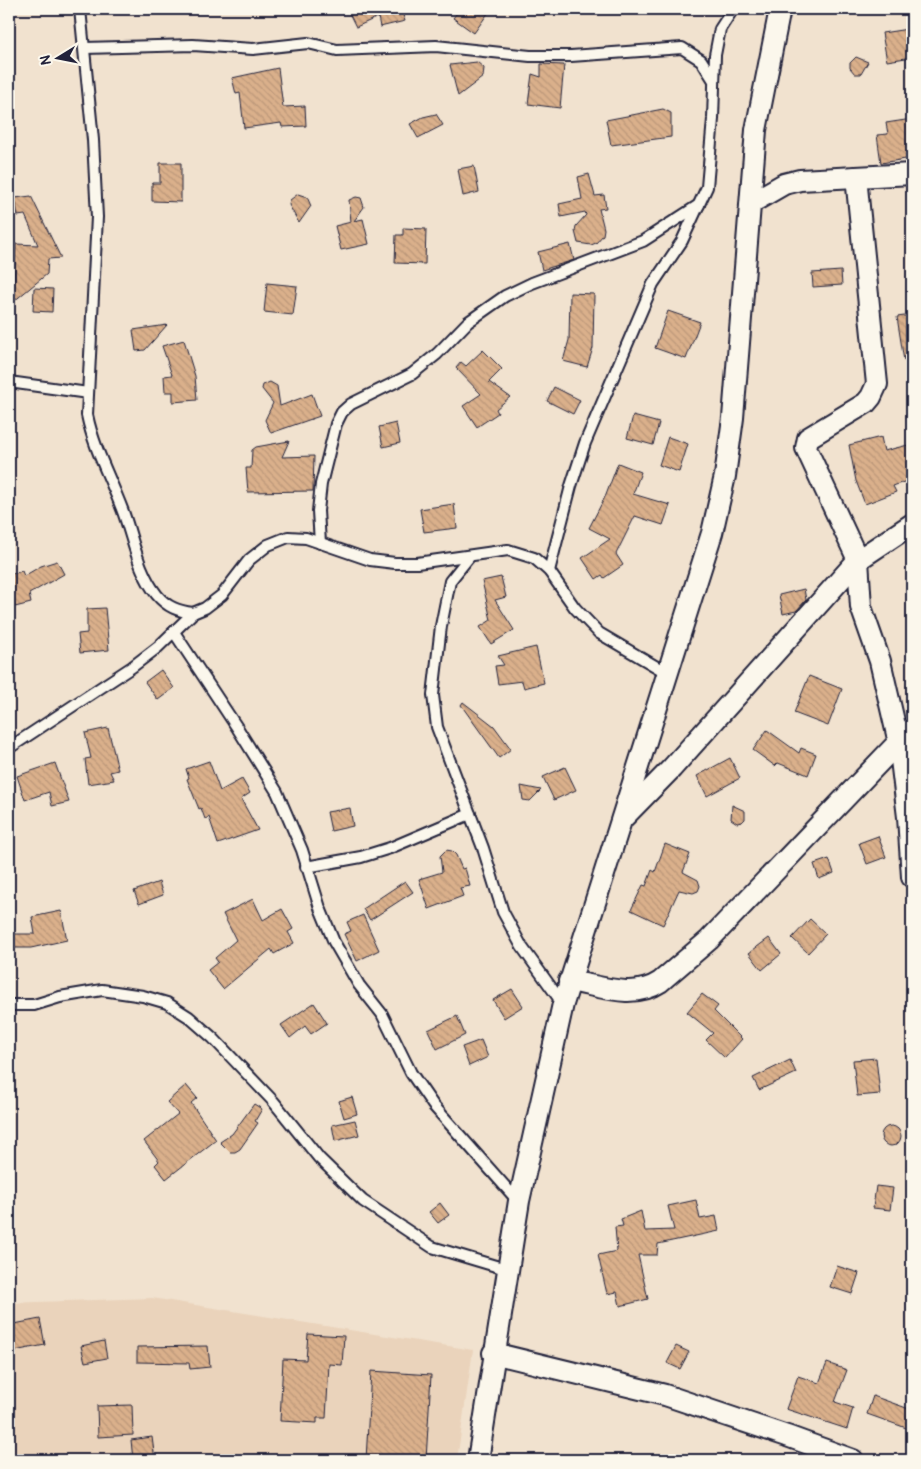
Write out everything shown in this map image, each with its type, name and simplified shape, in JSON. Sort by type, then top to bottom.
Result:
[{"type":"street","points":[[478,1460],[493,1353],[509,1270],[519,1201],[563,1004],[712,533],[725,476],[738,374],[756,130],[780,9]]},
{"type":"street","points":[[751,203],[791,182],[812,178],[912,174]]},
{"type":"street","points":[[856,177],[877,384],[866,403],[808,438],[806,448],[858,560],[861,607],[906,736],[912,877]]},
{"type":"street","points":[[621,820],[672,768],[858,560],[912,524]]},
{"type":"street","points":[[569,981],[635,992],[651,988],[660,982],[709,940],[906,736]]},
{"type":"street","points":[[493,1353],[664,1395],[853,1460]]},
{"type":"lane","points":[[80,9],[85,48],[97,217],[87,415],[92,440],[123,511],[141,568],[157,595],[175,610],[193,613]]},
{"type":"lane","points":[[549,572],[571,486],[585,443],[653,284],[682,241],[707,187],[711,163],[713,79],[720,29],[733,9]]},
{"type":"lane","points":[[85,48],[193,45],[253,49],[308,43],[344,50],[436,46],[530,56],[571,56],[677,48],[691,52],[701,60],[713,79]]},
{"type":"lane","points":[[320,543],[318,511],[320,484],[336,424],[342,412],[351,404],[412,374],[437,354],[468,322],[505,296],[532,283],[643,241],[699,205]]},
{"type":"lane","points":[[9,382],[88,393]]},
{"type":"lane","points":[[9,748],[132,667],[174,632],[193,613],[205,608],[222,595],[249,560],[268,545],[288,537],[306,538],[370,560],[395,563],[417,563],[514,551],[534,558],[549,572],[575,608],[599,633],[667,673]]},
{"type":"lane","points":[[470,556],[450,580],[441,626],[433,695],[437,727],[470,814],[503,912],[512,932],[563,1004]]},
{"type":"lane","points":[[174,632],[277,792],[302,850],[306,867],[334,942],[359,985],[382,1014],[411,1073],[432,1105],[519,1201]]},
{"type":"lane","points":[[306,867],[361,857],[390,848],[470,814]]},
{"type":"lane","points":[[9,1005],[34,1005],[60,997],[102,990],[143,996],[167,1002],[214,1038],[273,1101],[324,1164],[363,1201],[432,1247],[509,1270]]},
{"type":"shaded area","points":[[152,1298],[473,1350],[457,1460],[9,1460],[9,1303]]},
{"type":"building","points":[[347,9],[401,9],[405,21],[380,27],[378,17],[356,27]]},
{"type":"building","points":[[460,9],[491,9],[474,33],[453,18]]},
{"type":"building","points":[[908,29],[912,57],[887,61],[882,33]]},
{"type":"building","points":[[856,57],[868,62],[861,74],[855,74],[850,68],[850,63]]},
{"type":"building","points":[[477,62],[484,68],[483,77],[458,96],[450,65]]},
{"type":"building","points":[[541,64],[564,65],[560,108],[528,104],[532,74],[541,77]]},
{"type":"building","points":[[278,68],[283,107],[305,106],[306,126],[282,127],[281,123],[244,128],[240,93],[236,94],[232,78]]},
{"type":"building","points":[[663,109],[671,113],[671,137],[611,145],[606,120]]},
{"type":"building","points":[[436,114],[443,125],[418,138],[410,124],[423,117]]},
{"type":"building","points":[[912,119],[912,158],[881,163],[877,135],[888,134],[886,123]]},
{"type":"building","points":[[160,163],[181,163],[181,202],[152,201],[152,183],[160,183]]},
{"type":"building","points":[[474,166],[479,192],[463,196],[458,169]]},
{"type":"building","points":[[589,174],[595,196],[604,195],[606,208],[599,209],[604,229],[603,235],[596,243],[591,245],[578,243],[575,231],[576,226],[586,215],[585,212],[561,217],[559,204],[582,199],[578,177]]},
{"type":"building","points":[[298,194],[307,197],[311,206],[299,223],[289,205],[290,200]]},
{"type":"building","points":[[31,196],[61,258],[48,259],[47,274],[13,302],[16,244],[38,245],[25,215],[18,216],[15,198]]},
{"type":"building","points":[[356,197],[361,198],[364,207],[354,221],[363,219],[369,244],[341,250],[335,226],[351,222],[349,200]]},
{"type":"building","points":[[403,228],[426,229],[425,264],[395,263],[396,235],[403,235]]},
{"type":"building","points":[[570,244],[574,260],[542,270],[538,252]]},
{"type":"building","points":[[841,271],[842,285],[813,287],[812,273]]},
{"type":"building","points":[[267,283],[297,286],[293,315],[264,312]]},
{"type":"building","points":[[34,288],[53,289],[52,312],[33,311]]},
{"type":"building","points":[[570,293],[594,294],[593,348],[587,367],[563,361],[569,340]]},
{"type":"building","points":[[668,311],[700,322],[686,359],[655,348]]},
{"type":"building","points":[[912,315],[912,361],[904,361],[897,317]]},
{"type":"building","points":[[167,325],[145,350],[136,351],[133,330]]},
{"type":"building","points":[[184,340],[195,376],[197,400],[173,402],[173,392],[165,392],[164,376],[172,375],[162,346]]},
{"type":"building","points":[[483,350],[502,369],[489,382],[510,397],[496,409],[498,413],[477,427],[463,406],[481,394],[456,368],[461,362],[466,366]]},
{"type":"building","points":[[270,382],[277,386],[280,406],[312,394],[320,416],[271,433],[265,420],[273,403],[262,389],[263,385]]},
{"type":"building","points":[[554,387],[580,400],[573,414],[547,401]]},
{"type":"building","points":[[633,416],[659,423],[653,445],[627,438]]},
{"type":"building","points":[[396,423],[400,443],[383,447],[379,427]]},
{"type":"building","points":[[668,437],[688,444],[679,472],[659,465]]},
{"type":"building","points":[[881,437],[884,451],[912,444],[912,479],[893,486],[896,492],[865,504],[856,481],[849,445]]},
{"type":"building","points":[[289,441],[282,457],[314,456],[313,491],[248,492],[246,468],[251,468],[252,450],[256,447]]},
{"type":"building","points":[[618,463],[641,472],[633,494],[670,505],[663,525],[635,516],[616,554],[623,565],[604,578],[602,575],[596,579],[582,558],[610,539],[589,528],[606,495]]},
{"type":"building","points":[[454,504],[457,528],[424,532],[420,509]]},
{"type":"building","points":[[57,561],[64,574],[29,594],[31,603],[15,607],[9,585],[9,575],[22,571],[24,576],[41,566]]},
{"type":"building","points":[[501,577],[506,597],[495,600],[514,630],[491,644],[480,627],[491,620],[482,581]]},
{"type":"building","points":[[804,589],[806,600],[796,611],[783,614],[779,595]]},
{"type":"building","points":[[105,608],[109,650],[80,653],[78,634],[87,633],[87,609]]},
{"type":"building","points":[[536,647],[544,683],[524,688],[522,681],[498,684],[495,666],[504,665],[498,656]]},
{"type":"building","points":[[161,670],[174,688],[158,700],[145,682]]},
{"type":"building","points":[[809,676],[842,689],[828,726],[794,713]]},
{"type":"building","points":[[463,702],[494,726],[511,749],[499,758],[461,705]]},
{"type":"building","points":[[108,728],[118,770],[110,772],[114,780],[88,784],[85,759],[91,758],[85,733]]},
{"type":"building","points":[[767,730],[799,753],[801,748],[816,754],[808,775],[778,763],[775,766],[753,750]]},
{"type":"building","points":[[730,758],[740,778],[707,796],[697,776]]},
{"type":"building","points":[[209,761],[220,791],[242,779],[250,793],[241,799],[258,830],[218,844],[209,817],[205,819],[201,808],[199,809],[187,779],[189,778],[186,769]]},
{"type":"building","points":[[55,763],[69,802],[52,806],[49,792],[25,800],[17,776]]},
{"type":"building","points":[[565,767],[576,790],[554,800],[543,777]]},
{"type":"building","points":[[521,786],[541,790],[530,801],[523,800]]},
{"type":"building","points":[[732,805],[745,811],[745,819],[742,822],[737,823],[731,819]]},
{"type":"building","points":[[350,808],[353,826],[331,831],[327,812]]},
{"type":"building","points":[[878,836],[886,857],[867,864],[859,843]]},
{"type":"building","points":[[665,844],[690,854],[683,872],[698,880],[700,886],[698,891],[693,893],[679,890],[663,925],[631,910],[643,885],[646,886],[652,870],[655,872]]},
{"type":"building","points":[[446,850],[452,851],[456,855],[462,869],[465,868],[470,886],[460,888],[463,896],[429,909],[419,879],[442,872],[440,856]]},
{"type":"building","points":[[829,859],[834,873],[819,879],[814,864]]},
{"type":"building","points":[[405,881],[413,892],[370,920],[363,909]]},
{"type":"building","points":[[159,882],[163,895],[139,904],[134,891]]},
{"type":"building","points":[[253,899],[263,920],[282,909],[293,929],[288,932],[294,943],[274,954],[271,949],[223,989],[208,970],[218,962],[215,958],[236,940],[223,914]]},
{"type":"building","points":[[61,911],[67,940],[31,948],[9,948],[9,934],[35,934],[32,917]]},
{"type":"building","points":[[363,915],[379,950],[357,961],[344,934],[351,931],[347,922]]},
{"type":"building","points":[[810,919],[826,934],[808,953],[792,938]]},
{"type":"building","points":[[769,938],[781,954],[762,970],[749,953]]},
{"type":"building","points":[[512,989],[523,1006],[504,1018],[493,1000]]},
{"type":"building","points":[[702,994],[718,1006],[714,1011],[742,1039],[725,1058],[706,1040],[713,1033],[687,1012]]},
{"type":"building","points":[[314,1003],[327,1023],[311,1034],[305,1026],[290,1038],[281,1025]]},
{"type":"building","points":[[457,1016],[465,1035],[437,1049],[428,1030]]},
{"type":"building","points":[[481,1040],[488,1057],[469,1066],[462,1047]]},
{"type":"building","points":[[876,1058],[880,1094],[857,1096],[853,1060]]},
{"type":"building","points":[[790,1060],[796,1073],[759,1090],[753,1078]]},
{"type":"building","points":[[186,1085],[197,1098],[191,1103],[216,1140],[166,1179],[155,1165],[159,1161],[144,1141],[178,1114],[167,1102]]},
{"type":"building","points":[[352,1097],[357,1114],[344,1118],[339,1101]]},
{"type":"building","points":[[254,1104],[262,1109],[255,1121],[258,1123],[240,1149],[230,1152],[220,1142],[232,1134]]},
{"type":"building","points":[[355,1120],[359,1135],[335,1141],[332,1125]]},
{"type":"building","points":[[887,1126],[895,1126],[901,1132],[901,1140],[895,1146],[887,1146],[881,1140],[881,1132]]},
{"type":"building","points":[[876,1186],[893,1188],[890,1210],[873,1208]]},
{"type":"building","points":[[696,1200],[700,1219],[716,1216],[719,1231],[658,1244],[657,1255],[638,1255],[648,1299],[620,1306],[617,1292],[607,1294],[598,1255],[617,1251],[615,1227],[623,1226],[621,1219],[641,1211],[645,1231],[674,1230],[668,1206]]},
{"type":"building","points":[[440,1203],[449,1215],[438,1223],[429,1212]]},
{"type":"building","points":[[837,1266],[859,1273],[852,1294],[830,1287]]},
{"type":"building","points":[[40,1319],[45,1345],[9,1352],[9,1325]]},
{"type":"building","points":[[308,1334],[344,1336],[342,1365],[329,1364],[326,1418],[317,1418],[317,1423],[280,1421],[283,1359],[306,1360]]},
{"type":"building","points":[[104,1341],[107,1358],[85,1362],[81,1346]]},
{"type":"building","points":[[208,1346],[210,1367],[190,1369],[189,1363],[137,1362],[137,1347]]},
{"type":"building","points":[[676,1346],[689,1352],[680,1369],[667,1363]]},
{"type":"building","points":[[827,1363],[847,1370],[835,1402],[853,1408],[847,1429],[786,1409],[798,1376],[819,1383]]},
{"type":"building","points":[[371,1371],[431,1375],[426,1460],[366,1460]]},
{"type":"building","points":[[873,1396],[912,1410],[912,1430],[867,1414]]},
{"type":"building","points":[[132,1405],[133,1435],[98,1437],[97,1406]]},
{"type":"building","points":[[152,1437],[155,1460],[133,1460],[131,1440]]}]
